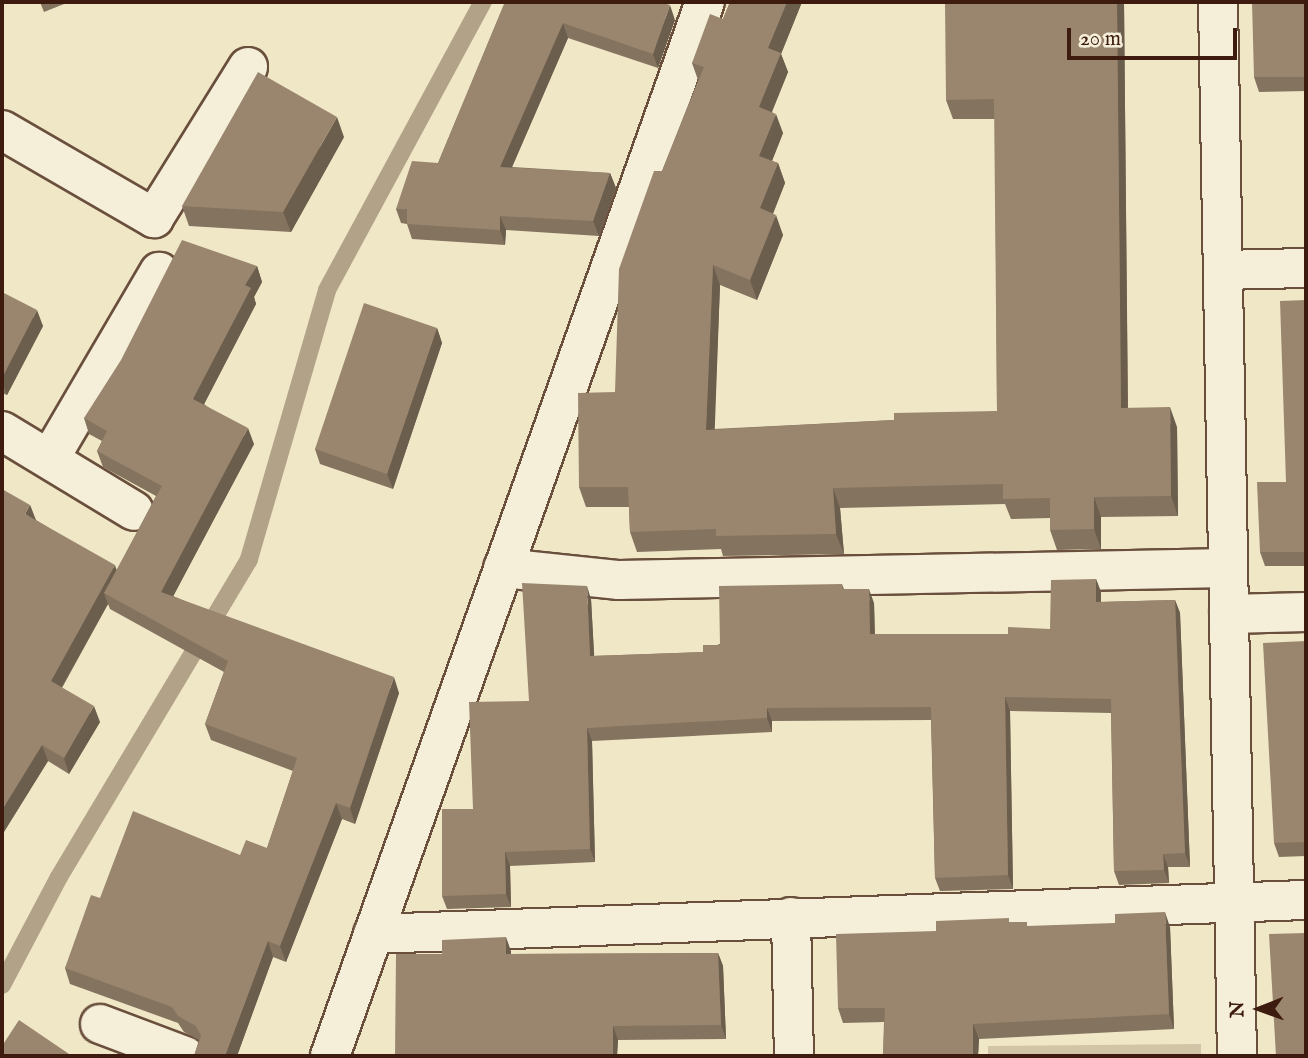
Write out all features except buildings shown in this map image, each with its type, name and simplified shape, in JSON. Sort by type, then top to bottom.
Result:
[{"type":"street","points":[[330,1056],[705,2]]},
{"type":"street","points":[[1218,2],[1237,1056]]},
{"type":"street","points":[[2,130],[155,218],[248,67]]},
{"type":"street","points":[[1223,270],[1306,268]]},
{"type":"street","points":[[50,458],[159,272]]},
{"type":"street","points":[[2,431],[134,511]]},
{"type":"street","points":[[503,568],[619,580],[1228,568]]},
{"type":"street","points":[[1229,614],[1306,612]]},
{"type":"street","points":[[373,934],[1234,900],[1306,900]]},
{"type":"street","points":[[790,918],[794,1056]]},
{"type":"street","points":[[100,1024],[185,1056]]},
{"type":"shaded area","points":[[1201,1044],[1201,1056],[988,1056],[988,1046]]},
{"type":"waterway","points":[[2,985],[59,877],[249,559],[327,290],[483,2]]}]
